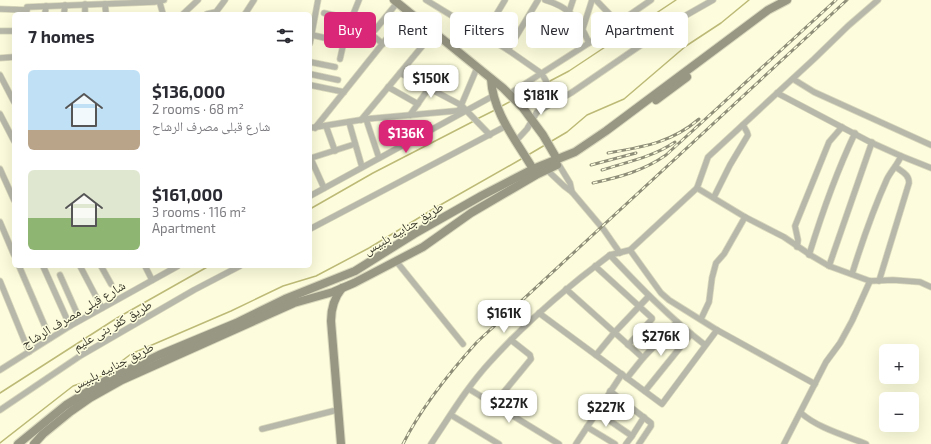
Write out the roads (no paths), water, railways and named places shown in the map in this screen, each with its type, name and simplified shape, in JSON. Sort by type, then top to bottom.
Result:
[{"type":"main road","name":"طريق جنابيه بلبيس","points":[[34,444],[61,419],[90,398],[161,358],[295,295],[331,282],[363,266],[414,234],[532,167],[569,155],[586,146],[768,10],[785,1]]},
{"type":"main road","points":[[396,2],[408,12]]},
{"type":"main road","points":[[442,39],[491,79],[523,108],[543,135],[556,159]]},
{"type":"main road","points":[[491,79],[494,100],[518,145],[532,167]]},
{"type":"main road","name":"طريق جنابيه بلبيس","points":[[18,444],[61,408],[86,391],[118,374],[161,358],[294,303],[333,292],[423,247],[471,213],[547,170],[556,159]]},
{"type":"main road","points":[[414,234],[423,247]]},
{"type":"main road","points":[[331,282],[333,292]]},
{"type":"main road","points":[[341,444],[330,321],[333,304],[342,288]]},
{"type":"street","points":[[27,0],[27,10]]},
{"type":"street","points":[[185,12],[198,0]]},
{"type":"street","points":[[216,12],[225,0]]},
{"type":"street","points":[[246,12],[254,0]]},
{"type":"street","points":[[318,0],[312,35],[324,38]]},
{"type":"street","points":[[354,12],[359,0]]},
{"type":"street","points":[[426,0],[450,14]]},
{"type":"street","points":[[498,12],[505,0]]},
{"type":"street","points":[[508,50],[538,0]]},
{"type":"street","points":[[545,0],[558,4],[569,12],[573,0]]},
{"type":"street","points":[[509,95],[542,75],[589,43],[583,28],[592,0]]},
{"type":"street","points":[[596,0],[607,12]]},
{"type":"street","points":[[634,12],[651,0]]},
{"type":"street","points":[[518,145],[536,112],[580,88],[676,21],[713,0]]},
{"type":"street","points":[[431,444],[489,363],[511,340],[566,289],[595,266],[610,255],[630,250],[697,188],[708,157],[848,26],[878,0]]},
{"type":"street","points":[[0,9],[27,10],[46,6],[161,1],[163,12]]},
{"type":"street","points":[[313,128],[383,44],[373,32],[396,2]]},
{"type":"street","points":[[85,12],[86,4]]},
{"type":"street","points":[[105,4],[106,12]]},
{"type":"street","points":[[64,5],[64,12]]},
{"type":"street","points":[[45,12],[46,6]]},
{"type":"street","points":[[0,31],[12,31]]},
{"type":"street","points":[[340,59],[342,48]]},
{"type":"street","points":[[364,120],[388,87],[421,48]]},
{"type":"street","points":[[505,48],[542,75],[556,102]]},
{"type":"street","points":[[0,58],[12,59]]},
{"type":"street","points":[[312,62],[335,67]]},
{"type":"street","points":[[465,110],[477,68]]},
{"type":"street","points":[[400,73],[429,88],[465,110],[490,135]]},
{"type":"street","points":[[312,74],[338,80]]},
{"type":"street","points":[[0,75],[12,98]]},
{"type":"street","points":[[793,79],[814,92],[931,145]]},
{"type":"street","points":[[312,85],[344,92]]},
{"type":"street","points":[[388,87],[418,104]]},
{"type":"street","points":[[410,115],[429,88]]},
{"type":"street","points":[[778,92],[872,142],[931,168]]},
{"type":"street","points":[[312,195],[465,110],[494,100]]},
{"type":"street","points":[[313,128],[364,120],[465,110]]},
{"type":"street","points":[[0,114],[12,137]]},
{"type":"street","points":[[364,120],[379,158]]},
{"type":"street","points":[[349,122],[362,168]]},
{"type":"street","points":[[312,228],[490,135],[505,122]]},
{"type":"street","points":[[714,197],[730,164],[748,135],[742,125]]},
{"type":"street","points":[[326,126],[335,151]]},
{"type":"street","points":[[798,247],[795,226],[829,142],[842,127]]},
{"type":"street","points":[[809,255],[828,196],[841,162],[855,133]]},
{"type":"street","points":[[830,266],[872,142]]},
{"type":"street","points":[[312,157],[355,144]]},
{"type":"street","points":[[852,274],[870,219],[888,177],[896,167],[901,156]]},
{"type":"street","points":[[556,159],[570,184],[572,192]]},
{"type":"street","points":[[312,161],[324,188]]},
{"type":"street","points":[[879,281],[909,183],[909,178],[906,174],[896,167]]},
{"type":"street","points":[[0,169],[12,196]]},
{"type":"street","points":[[547,170],[567,190],[572,192],[604,230],[620,253]]},
{"type":"street","points":[[697,188],[745,217],[784,237],[809,255],[830,266],[870,281],[893,280],[920,282],[931,287]]},
{"type":"street","points":[[701,319],[709,302],[712,278],[716,263],[724,254],[745,217]]},
{"type":"street","points":[[0,222],[12,250]]},
{"type":"street","points":[[630,250],[661,293],[669,300],[717,330],[814,384]]},
{"type":"street","points":[[610,255],[649,296],[705,345]]},
{"type":"street","points":[[396,261],[462,344]]},
{"type":"street","points":[[595,266],[652,318],[628,345]]},
{"type":"street","points":[[20,268],[50,338]]},
{"type":"street","points":[[44,268],[70,326]]},
{"type":"street","points":[[81,268],[102,308]]},
{"type":"street","points":[[102,268],[110,284]]},
{"type":"street","points":[[146,268],[152,280]]},
{"type":"street","name":"شارع قبلى مصرف الرشاح","points":[[0,370],[80,320],[152,280],[168,268]]},
{"type":"street","name":"طريق كفر بنى عليم","points":[[0,410],[80,356],[194,290],[236,268]]},
{"type":"street","points":[[60,275],[80,320]]},
{"type":"street","points":[[0,281],[29,352]]},
{"type":"street","points":[[784,444],[826,362],[840,343],[870,281]]},
{"type":"street","points":[[566,289],[643,358]]},
{"type":"street","points":[[596,355],[614,333],[649,296]]},
{"type":"street","points":[[539,313],[661,404],[663,404],[717,330]]},
{"type":"street","points":[[627,378],[643,358],[677,322]]},
{"type":"street","points":[[644,391],[691,334]]},
{"type":"street","points":[[494,404],[531,359],[530,355],[511,340]]},
{"type":"street","points":[[576,444],[622,374]]},
{"type":"street","points":[[469,389],[559,444]]},
{"type":"street","points":[[610,391],[651,424],[639,444]]},
{"type":"street","points":[[262,429],[337,410]]},
{"type":"street","points":[[597,412],[632,436]]},
{"type":"street","points":[[801,413],[817,424],[866,444]]},
{"type":"street","points":[[451,415],[499,444]]},
{"type":"street","points":[[626,444],[644,417]]},
{"type":"street","points":[[587,426],[615,444]]},
{"type":"waterway","points":[[548,82],[569,71],[676,0]]},
{"type":"waterway","points":[[550,142],[567,132],[587,115],[624,99],[686,46],[721,23],[749,0]]},
{"type":"waterway","points":[[518,98],[545,84]]},
{"type":"waterway","points":[[500,107],[511,101]]},
{"type":"waterway","points":[[477,119],[495,110]]},
{"type":"waterway","points":[[312,208],[373,173],[474,121]]},
{"type":"waterway","points":[[528,155],[545,145]]},
{"type":"waterway","points":[[0,443],[73,386],[102,376],[131,354],[231,311],[283,286],[316,276],[369,248],[435,208],[523,158]]},
{"type":"waterway","points":[[0,393],[117,318],[205,268]]},
{"type":"railway","points":[[593,183],[631,173],[657,161],[666,155],[836,0]]},
{"type":"railway","points":[[403,444],[427,403],[477,342],[847,0]]},
{"type":"railway","points":[[608,153],[633,149],[667,139],[678,134],[699,119]]},
{"type":"railway","points":[[602,170],[658,152],[675,142]]},
{"type":"railway","points":[[591,165],[636,153]]}]
